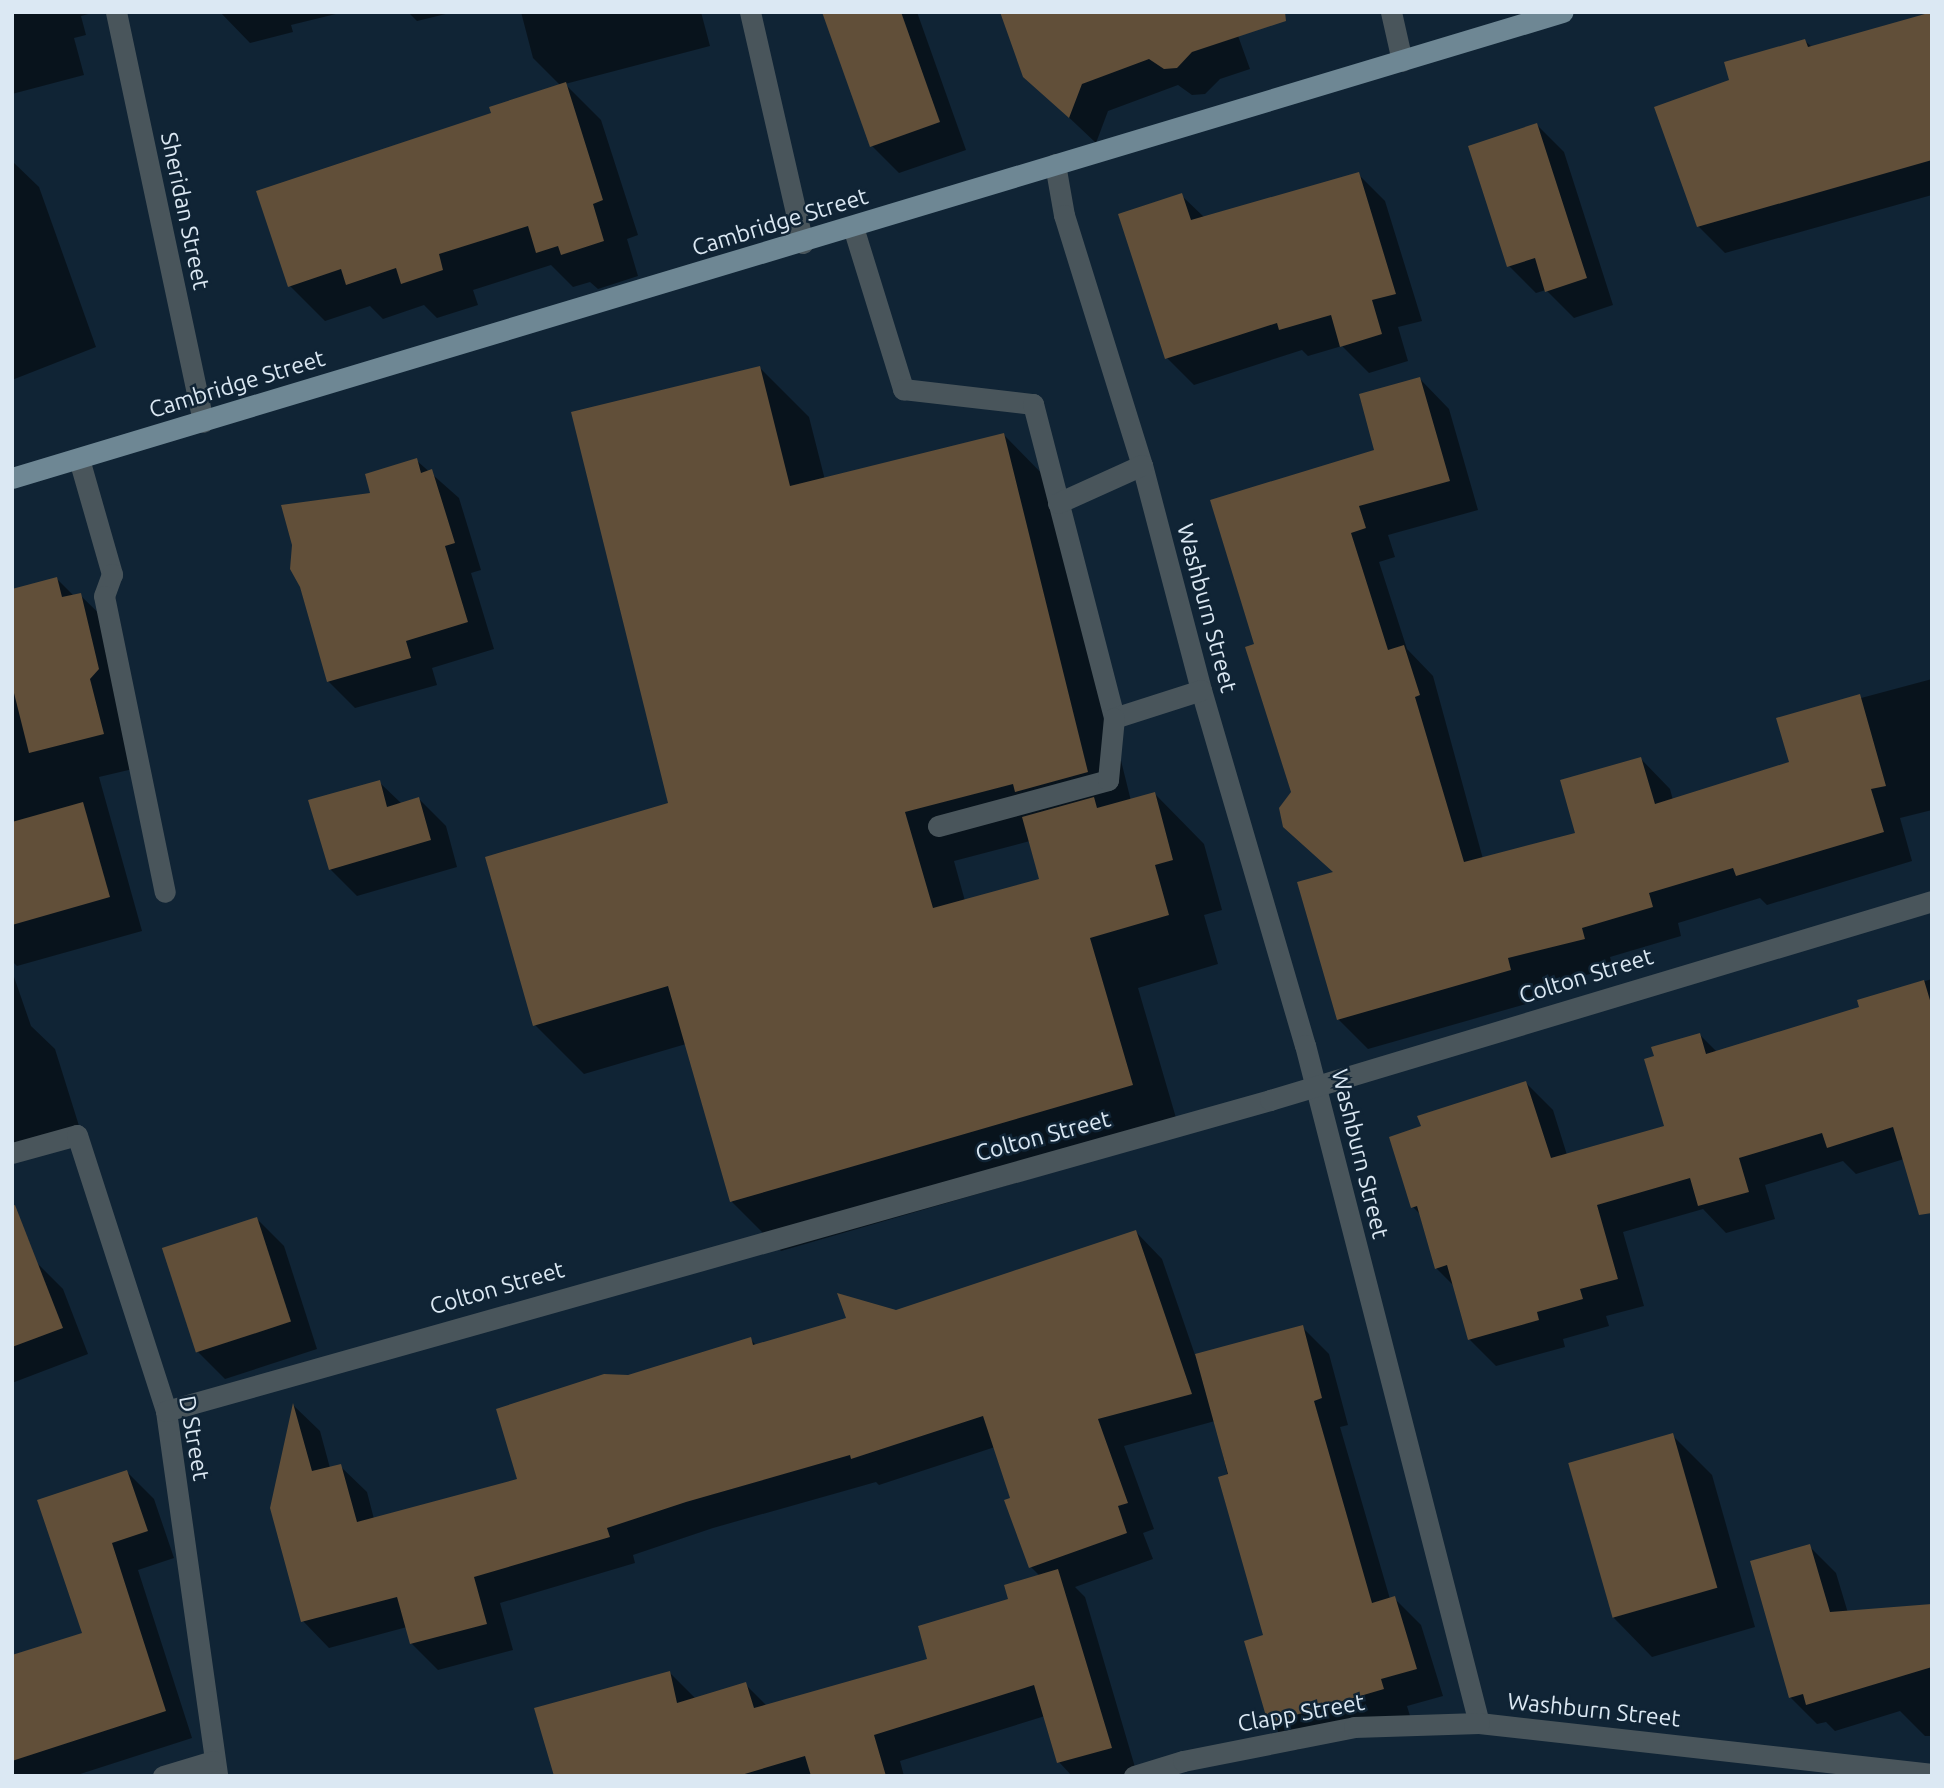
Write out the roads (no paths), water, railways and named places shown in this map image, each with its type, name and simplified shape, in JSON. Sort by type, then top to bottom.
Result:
[{"type":"main road","name":"Cambridge Street","points":[[12,478],[803,243],[1055,164],[1562,12]]},
{"type":"street","name":"Sheridan Street","points":[[116,12],[202,422]]},
{"type":"street","points":[[750,12],[803,243]]},
{"type":"street","points":[[1391,12],[1402,61]]},
{"type":"street","name":"Washburn Street","points":[[1055,164],[1063,215],[1142,465],[1201,690],[1315,1085],[1479,1723],[1932,1774]]},
{"type":"street","points":[[853,227],[903,389],[1032,404],[1114,718],[1108,780],[938,826]]},
{"type":"street","points":[[79,459],[112,574],[104,596],[165,892]]},
{"type":"street","points":[[1058,503],[1142,465]]},
{"type":"street","points":[[1114,718],[1201,690]]},
{"type":"street","name":"Colton Street","points":[[166,1411],[1315,1085],[1932,901]]},
{"type":"street","name":"D Street","points":[[12,1153],[77,1135],[166,1411],[215,1768]]},
{"type":"street","name":"Clapp Street","points":[[1134,1776],[1183,1761],[1354,1727],[1479,1723]]},
{"type":"street","points":[[163,1776],[215,1768]]}]
